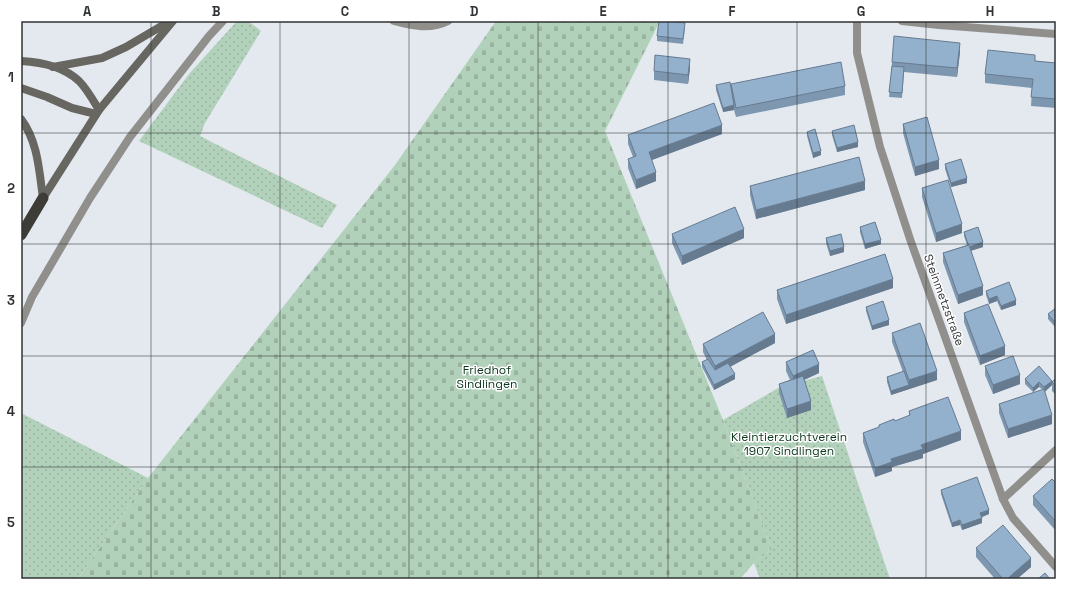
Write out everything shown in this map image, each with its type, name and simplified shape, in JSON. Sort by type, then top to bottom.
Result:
[{"type":"highway","points":[[21,235],[43,198]]},
{"type":"main road","points":[[53,66],[102,58],[126,47],[170,21]]},
{"type":"main road","points":[[43,198],[98,112],[173,21]]},
{"type":"main road","points":[[21,61],[53,66],[79,81],[91,96],[98,112]]},
{"type":"main road","points":[[21,88],[72,108],[98,112]]},
{"type":"main road","points":[[21,119],[35,145],[43,198]]},
{"type":"street","points":[[21,323],[32,297],[90,198],[130,137],[209,36],[223,21]]},
{"type":"street","points":[[394,21],[407,25],[421,26],[435,26],[448,21]]},
{"type":"street","name":"Steinmetzstraße","points":[[857,21],[857,53],[880,147],[910,239],[1003,499],[1013,518],[1056,567]]},
{"type":"street","points":[[902,21],[1056,34]]},
{"type":"street","points":[[1003,499],[1056,450]]},
{"type":"green space","points":[[237,21],[248,21],[261,31],[205,123],[200,136],[337,205],[322,228],[139,141],[189,74]]},
{"type":"green space","name":"Friedhof Sindlingen","points":[[496,21],[660,21],[605,131],[723,420],[772,549],[754,563],[740,579],[78,579],[148,478],[395,165]]},
{"type":"green space","name":"Kleintierzuchtverein 1907 Sindlingen","points":[[822,376],[890,579],[760,579],[754,563],[772,549],[723,420],[780,387]]},
{"type":"green space","points":[[21,413],[148,478],[78,579],[21,579]]},
{"type":"building","points":[[659,21],[685,23],[683,39],[657,36]]},
{"type":"building","points":[[894,36],[960,43],[957,68],[892,62]]},
{"type":"building","points":[[988,50],[1035,55],[1035,61],[1056,63],[1056,99],[1031,97],[1033,79],[985,74]]},
{"type":"building","points":[[655,55],[690,59],[688,75],[654,71]]},
{"type":"building","points":[[841,62],[845,86],[736,108],[731,84]]},
{"type":"building","points":[[892,66],[904,67],[902,93],[889,92]]},
{"type":"building","points":[[730,82],[734,105],[723,108],[716,85]]},
{"type":"building","points":[[714,103],[722,125],[649,152],[656,172],[636,180],[628,159],[636,156],[628,135]]},
{"type":"building","points":[[927,117],[939,160],[915,167],[903,124]]},
{"type":"building","points":[[854,125],[858,142],[837,148],[832,131]]},
{"type":"building","points":[[815,129],[821,151],[813,153],[807,132]]},
{"type":"building","points":[[859,157],[865,181],[756,210],[750,186]]},
{"type":"building","points":[[961,159],[967,178],[951,183],[945,164]]},
{"type":"building","points":[[948,180],[962,224],[936,233],[922,188]]},
{"type":"building","points":[[735,207],[744,229],[682,256],[672,234]]},
{"type":"building","points":[[875,222],[881,240],[865,244],[860,227]]},
{"type":"building","points":[[978,227],[983,242],[969,247],[964,232]]},
{"type":"building","points":[[841,234],[844,247],[830,251],[826,238]]},
{"type":"building","points":[[969,245],[983,286],[958,295],[943,253]]},
{"type":"building","points":[[885,254],[893,279],[786,315],[777,290]]},
{"type":"building","points":[[1009,282],[1016,300],[1001,306],[997,296],[989,299],[986,291]]},
{"type":"building","points":[[883,301],[889,320],[872,326],[866,307]]},
{"type":"building","points":[[988,304],[1005,346],[980,356],[964,313]]},
{"type":"building","points":[[1056,308],[1056,324],[1048,314]]},
{"type":"building","points":[[763,312],[775,334],[715,366],[703,344]]},
{"type":"building","points":[[920,323],[937,371],[909,380],[892,333]]},
{"type":"building","points":[[813,350],[819,364],[793,376],[786,362]]},
{"type":"building","points":[[1013,356],[1020,375],[993,385],[985,366]]},
{"type":"building","points":[[708,359],[715,370],[728,363],[735,374],[714,385],[702,362]]},
{"type":"building","points":[[1039,366],[1052,381],[1044,387],[1039,382],[1033,388],[1025,379]]},
{"type":"building","points":[[904,371],[909,385],[891,391],[887,377]]},
{"type":"building","points":[[803,376],[811,401],[787,409],[779,384]]},
{"type":"building","points":[[1056,378],[1056,386],[1052,382]]},
{"type":"building","points":[[1044,389],[1052,415],[1008,429],[999,404]]},
{"type":"building","points":[[948,397],[961,431],[921,445],[923,449],[891,459],[892,462],[875,468],[863,433],[894,419],[895,421],[910,415],[909,411]]},
{"type":"building","points":[[977,477],[989,510],[980,513],[982,518],[962,525],[960,520],[952,523],[941,490]]},
{"type":"building","points":[[1052,479],[1056,483],[1056,522],[1033,496]]},
{"type":"building","points":[[1003,525],[1031,558],[1007,579],[1003,579],[976,548]]},
{"type":"building","points":[[1045,573],[1050,579],[1038,579]]}]
